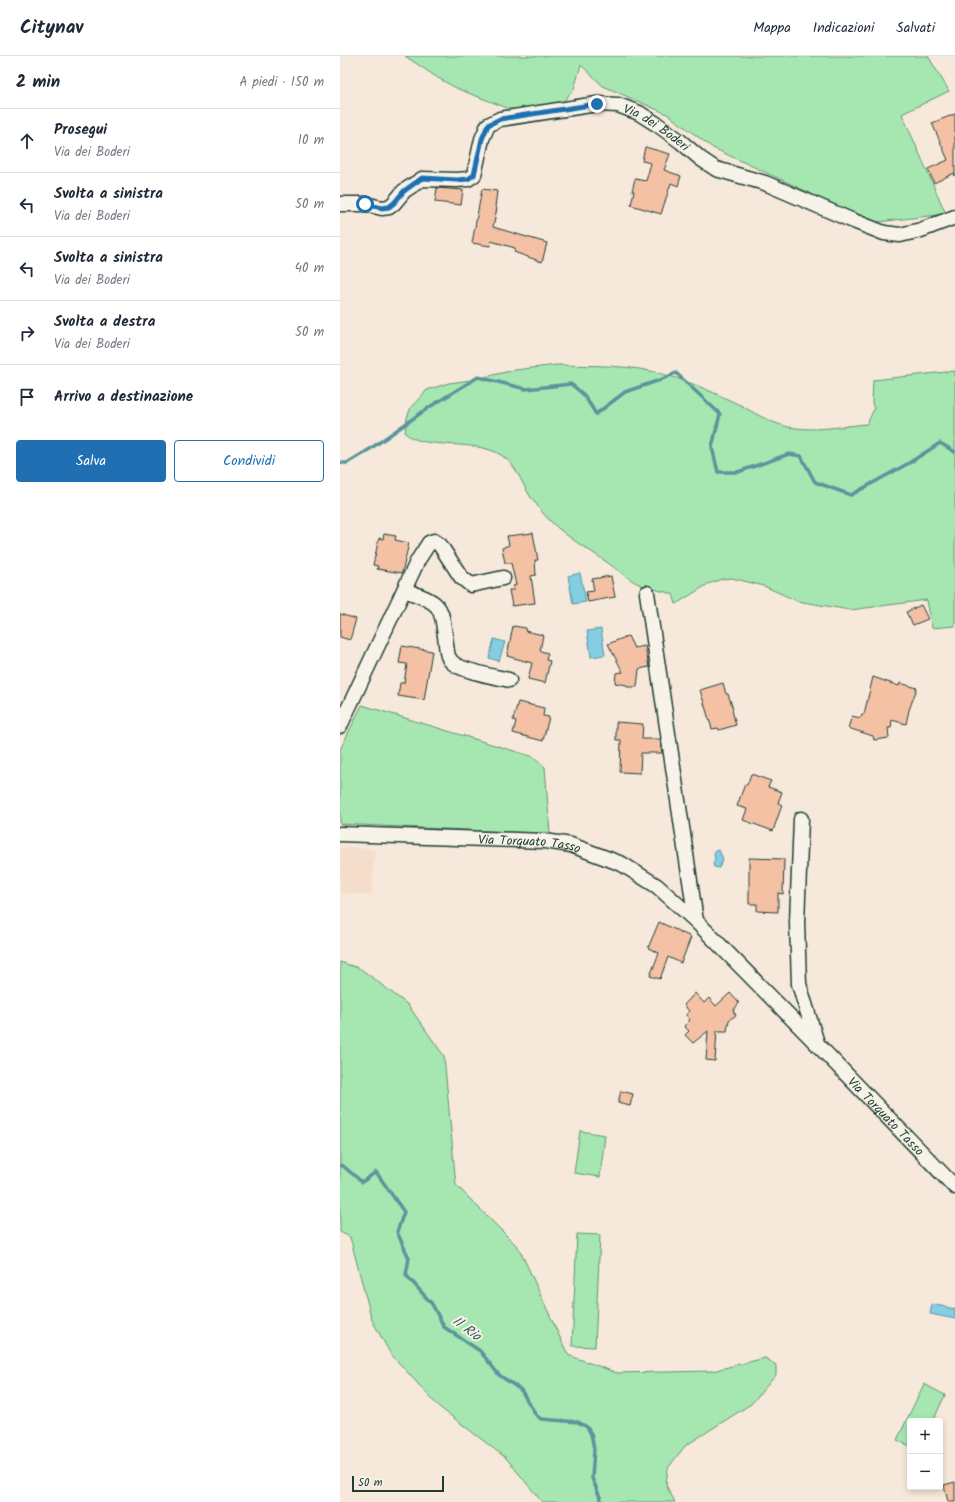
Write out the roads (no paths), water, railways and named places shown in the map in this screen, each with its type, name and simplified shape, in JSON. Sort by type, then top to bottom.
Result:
[{"type":"street","name":"Via dei Boderi","points":[[340,204],[365,204],[382,208],[389,207],[404,191],[422,178],[457,180],[468,179],[474,175],[482,139],[488,125],[500,119],[597,104],[618,105],[639,113],[680,141],[701,159],[716,169],[765,183],[884,233],[900,235],[921,230],[955,217]]},
{"type":"street","points":[[340,726],[418,560],[429,543],[434,541],[440,545],[461,577],[471,585],[503,578]]},
{"type":"street","points":[[404,590],[429,599],[438,606],[442,616],[448,656],[454,664],[462,668],[509,680]]},
{"type":"street","points":[[646,593],[696,921]]},
{"type":"street","name":"Via Torquato Tasso","points":[[801,819],[796,922],[799,984],[818,1045]]},
{"type":"street","name":"Via Torquato Tasso","points":[[340,834],[545,841],[571,845],[622,864],[657,886],[696,921],[955,1187]]},
{"type":"water","points":[[580,573],[586,602],[573,604],[568,576]]},
{"type":"water","points":[[601,629],[605,655],[591,657],[587,631]]},
{"type":"water","points":[[494,639],[505,642],[499,661],[489,658]]},
{"type":"water","points":[[719,850],[723,859],[719,868],[714,867],[713,863],[715,859],[715,851]]},
{"type":"water","points":[[932,1304],[955,1309],[955,1319],[930,1314]]},
{"type":"waterway","points":[[340,463],[347,463],[370,449],[428,408],[478,377],[526,389],[571,384],[584,395],[596,414],[625,392],[676,373],[720,414],[712,447],[718,472],[738,472],[789,454],[801,456],[815,482],[851,495],[909,463],[940,443],[955,452]]},
{"type":"waterway","name":"Il Rio","points":[[340,1166],[342,1165],[362,1182],[376,1172],[404,1212],[397,1232],[409,1258],[406,1275],[432,1304],[444,1327],[480,1351],[499,1375],[521,1390],[536,1415],[541,1419],[578,1422],[587,1427],[591,1434],[594,1449],[592,1478],[602,1502]]}]
